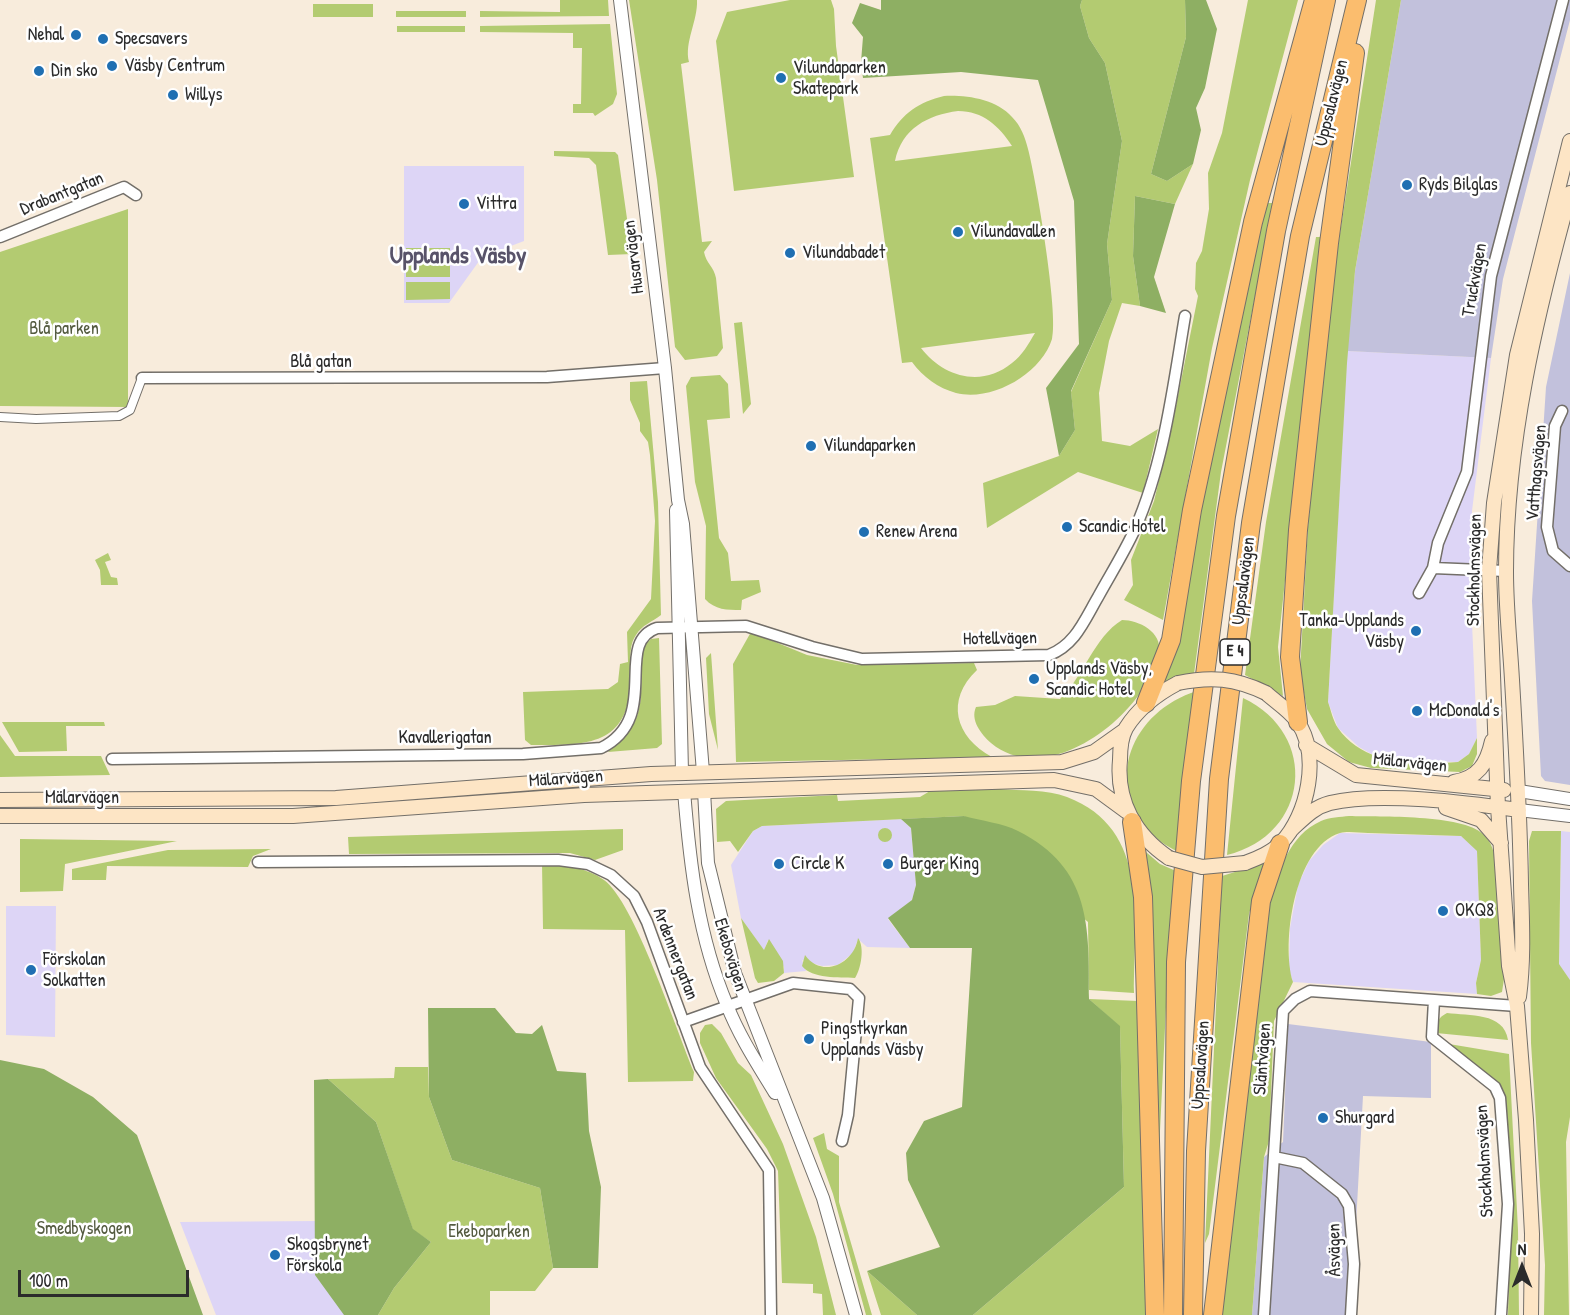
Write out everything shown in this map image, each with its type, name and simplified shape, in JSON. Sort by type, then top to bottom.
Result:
[{"type":"highway","points":[[1146,703],[1171,640],[1192,510],[1253,222],[1314,0]]},
{"type":"highway","name":"Uppsalavägen","points":[[1173,1315],[1176,962],[1191,781],[1230,493],[1276,231],[1326,0]]},
{"type":"highway","name":"Uppsalavägen","points":[[1193,1315],[1196,1151],[1219,779],[1249,535],[1300,236],[1357,0]]},
{"type":"highway","points":[[1298,722],[1290,657],[1298,530],[1329,243],[1365,0]]},
{"type":"highway","points":[[1129,816],[1143,897],[1155,1315]]},
{"type":"highway","points":[[1213,1315],[1261,901],[1280,844]]},
{"type":"main road","name":"Stockholmsvägen","points":[[1531,1315],[1532,1234],[1517,1006],[1509,966],[1498,807],[1489,570],[1494,503],[1515,366],[1536,271],[1570,141]]},
{"type":"main road","name":"Stockholmsvägen","points":[[1517,1006],[1523,967],[1519,791],[1506,571],[1518,424],[1551,263],[1570,193]]},
{"type":"main road","points":[[1203,678],[1227,679],[1266,693],[1298,722],[1306,745],[1308,782],[1305,801],[1292,829],[1280,844],[1262,857],[1245,863],[1202,867],[1168,858],[1147,842],[1129,816],[1120,790],[1119,768],[1125,730],[1146,703],[1178,683],[1203,678]]},
{"type":"main road","points":[[1422,782],[1469,779],[1485,763],[1495,728]]},
{"type":"main road","name":"Mälarvägen","points":[[0,800],[336,798],[682,772],[1062,762],[1094,752],[1125,730]]},
{"type":"main road","name":"Mälarvägen","points":[[1306,745],[1356,775],[1519,791]]},
{"type":"main road","points":[[682,772],[684,791]]},
{"type":"main road","points":[[703,772],[704,791]]},
{"type":"main road","name":"Mälarvägen","points":[[0,816],[326,815],[584,795],[1054,780],[1096,789],[1129,816]]},
{"type":"main road","name":"Mälarvägen","points":[[1292,829],[1312,811],[1329,804],[1364,799],[1433,802],[1519,810]]},
{"type":"main road","name":"Mälarvägen","points":[[1433,802],[1480,820],[1502,844]]},
{"type":"street","name":"Truckvägen","points":[[1419,593],[1433,568],[1438,543],[1467,472],[1491,276],[1563,0]]},
{"type":"street","name":"Husarvägen","points":[[618,4],[637,126],[678,500],[683,524],[682,772]]},
{"type":"street","name":"Drabantgatan","points":[[0,237],[124,187],[136,195]]},
{"type":"street","name":"Hotellvägen","points":[[684,626],[746,626],[812,647],[861,659],[1049,655],[1064,649],[1075,637],[1099,595],[1134,530],[1145,503],[1164,432],[1185,316]]},
{"type":"street","name":"Blå gatan","points":[[0,417],[36,419],[119,416],[130,410],[141,378],[547,377],[665,368]]},
{"type":"street","name":"Vatthagsvägen","points":[[1562,411],[1555,426],[1547,527],[1553,551],[1570,566]]},
{"type":"street","points":[[1433,568],[1506,571]]},
{"type":"street","name":"Husarvägen","points":[[684,626],[703,772]]},
{"type":"street","name":"Kavallerigatan","points":[[112,759],[523,754],[601,748],[611,743],[629,721],[637,693],[636,652],[640,639],[646,632],[657,628],[684,626]]},
{"type":"street","name":"Ekebovägen","points":[[684,791],[690,869],[697,909],[727,1007],[788,1115]]},
{"type":"street","name":"Ekebovägen","points":[[704,791],[708,863],[727,943],[745,1000],[788,1115],[823,1198],[856,1315]]},
{"type":"street","points":[[1519,791],[1570,799]]},
{"type":"street","points":[[1519,810],[1570,816]]},
{"type":"street","name":"Ardennergatan","points":[[258,862],[558,860],[588,864],[611,875],[634,896],[647,922],[700,1067],[769,1170],[771,1315]]},
{"type":"street","points":[[683,1022],[793,983],[850,989],[858,998],[848,1115],[842,1141]]},
{"type":"street","name":"Släntvägen","points":[[1264,1315],[1283,1011],[1295,999],[1310,991],[1517,1006]]},
{"type":"street","name":"Stockholmsvägen","points":[[1434,1000],[1432,1037],[1495,1087],[1500,1098],[1508,1204],[1501,1315]]},
{"type":"street","name":"Åsvägen","points":[[1274,1157],[1303,1163],[1342,1194],[1349,1206],[1354,1264],[1351,1315]]},
{"type":"shaded area","points":[[1401,0],[1570,0],[1570,20],[1503,279],[1491,358],[1347,351],[1355,271]]},
{"type":"shaded area","name":"Vittra","points":[[404,166],[524,166],[524,241],[482,257],[449,303],[404,303]]},
{"type":"shaded area","points":[[1570,273],[1570,785],[1545,781],[1541,776],[1532,601],[1546,387]]},
{"type":"shaded area","points":[[1347,351],[1491,358],[1472,511],[1471,600],[1477,738],[1469,754],[1458,762],[1382,760],[1359,747],[1338,728],[1328,702]]},
{"type":"shaded area","points":[[901,819],[911,828],[916,885],[912,900],[888,919],[910,948],[867,947],[858,939],[853,953],[838,965],[822,966],[802,960],[806,971],[784,973],[784,967],[768,940],[764,951],[741,918],[731,865],[753,831],[762,826]]},
{"type":"shaded area","points":[[1561,831],[1570,832],[1570,980],[1559,965]]},
{"type":"shaded area","points":[[1340,833],[1461,836],[1477,850],[1481,960],[1476,983],[1477,994],[1293,982],[1289,970],[1290,928],[1298,885],[1309,861],[1323,845]]},
{"type":"shaded area","name":"Förskolan Solkatten","points":[[6,906],[56,906],[55,1037],[6,1035]]},
{"type":"shaded area","points":[[1288,1024],[1431,1042],[1431,1098],[1363,1096],[1351,1315],[1252,1315],[1264,1157],[1283,1142]]},
{"type":"shaded area","name":"Skogsbrynet Förskola","points":[[319,1221],[378,1315],[216,1315],[180,1222]]},
{"type":"green space","points":[[560,0],[608,0],[609,16],[480,17],[480,11],[560,12]]},
{"type":"green space","points":[[629,0],[697,0],[688,47],[689,62],[681,64],[702,242],[712,241],[704,252],[716,278],[723,348],[717,356],[685,360],[675,347],[657,180]]},
{"type":"green space","points":[[790,0],[831,0],[834,9],[836,46],[854,177],[734,191],[716,41],[727,12]]},
{"type":"green space","points":[[881,0],[1082,0],[1080,6],[1089,38],[1105,63],[1122,141],[1107,244],[1112,300],[1071,391],[1075,430],[1059,456],[1046,388],[1079,344],[1074,201],[1038,80],[961,72],[863,78],[861,62],[863,37],[852,23],[860,3],[881,10]]},
{"type":"green space","points":[[1082,0],[1185,0],[1186,37],[1151,174],[1167,181],[1193,164],[1175,204],[1135,196],[1133,256],[1140,306],[1122,303],[1109,341],[1099,393],[1102,441],[1130,446],[1158,429],[1143,493],[1078,472],[987,528],[983,483],[1059,456],[1075,430],[1071,392],[1112,300],[1107,244],[1122,141],[1105,63],[1089,38],[1080,6]]},
{"type":"green space","points":[[1185,0],[1206,0],[1217,29],[1205,88],[1196,108],[1201,130],[1193,164],[1167,181],[1151,174],[1186,37]]},
{"type":"green space","points":[[1248,0],[1298,0],[1250,180],[1212,348],[1163,620],[1124,600],[1133,585],[1131,560],[1154,501],[1171,431],[1198,296],[1195,289],[1196,263],[1202,251],[1209,209],[1208,173],[1222,133]]},
{"type":"green space","points":[[1376,0],[1401,0],[1355,271],[1347,363],[1328,702],[1336,725],[1349,740],[1362,750],[1393,760],[1409,763],[1458,762],[1469,754],[1477,738],[1477,754],[1472,766],[1460,772],[1371,768],[1349,762],[1327,744],[1307,709],[1300,671],[1308,527],[1329,305]]},
{"type":"green space","points":[[313,4],[373,4],[373,17],[313,17]]},
{"type":"green space","points":[[396,11],[466,11],[466,17],[396,17]]},
{"type":"green space","points":[[610,24],[617,94],[613,104],[595,116],[593,113],[573,113],[573,104],[581,104],[582,48],[573,48],[573,33],[480,32],[480,26]]},
{"type":"green space","points":[[397,26],[465,26],[465,32],[397,32]]},
{"type":"green space","points":[[953,96],[981,99],[998,106],[1015,120],[1027,145],[1041,216],[1050,276],[1052,339],[1046,352],[1026,374],[999,389],[985,393],[970,395],[949,391],[931,381],[912,362],[902,363],[870,138],[890,135],[900,120],[912,110],[935,98]],"holes":[[[958,111],[975,114],[990,121],[1012,146],[895,161],[904,140],[918,125],[936,116]],[[1035,333],[1016,360],[1000,371],[976,377],[963,376],[940,366],[921,348]]]},
{"type":"green space","points":[[554,151],[615,152],[618,155],[632,254],[608,255],[596,165],[589,158],[554,156]]},
{"type":"green space","points":[[1135,196],[1175,204],[1154,277],[1166,313],[1140,306],[1133,256]]},
{"type":"green space","points":[[1266,203],[1273,203],[1221,472],[1194,674],[1162,684],[1176,647],[1185,612],[1200,507]]},
{"type":"green space","name":"Blå parken","points":[[128,209],[128,407],[0,406],[0,252]]},
{"type":"green space","points":[[1316,237],[1321,237],[1278,647],[1283,696],[1245,675],[1266,522]]},
{"type":"green space","points":[[406,248],[450,248],[450,277],[406,277]]},
{"type":"green space","points":[[406,282],[450,282],[450,299],[406,300]]},
{"type":"green space","points":[[742,322],[751,404],[743,414],[734,323]]},
{"type":"green space","points":[[720,375],[728,384],[730,418],[707,420],[719,538],[728,553],[731,581],[759,580],[761,592],[742,600],[741,610],[717,607],[705,599],[706,526],[695,482],[686,386],[691,377]]},
{"type":"green space","points":[[647,381],[658,502],[661,615],[641,629],[633,639],[629,699],[623,717],[614,729],[602,737],[587,742],[531,745],[525,740],[523,692],[608,689],[618,682],[620,664],[628,662],[627,632],[651,599],[655,521],[650,455],[648,442],[640,431],[640,423],[630,400],[630,382]]},
{"type":"green space","points":[[108,553],[111,560],[105,562],[111,577],[117,578],[118,585],[101,585],[100,570],[95,560]]},
{"type":"green space","points":[[1122,620],[1135,622],[1148,628],[1157,639],[1159,652],[1151,676],[1136,699],[1116,721],[1092,739],[1066,752],[1040,758],[1014,755],[991,743],[975,722],[976,707],[995,705],[1015,696],[1060,699],[1076,679],[1096,646],[1112,627]]},
{"type":"green space","points":[[751,632],[807,655],[857,665],[974,663],[977,670],[961,693],[958,705],[959,717],[970,739],[979,749],[992,757],[988,761],[894,759],[736,762],[733,664]]},
{"type":"green space","points":[[659,638],[662,744],[657,748],[608,752],[632,727],[640,703],[644,645],[651,639]]},
{"type":"green space","points":[[711,653],[718,750],[709,714],[706,658]]},
{"type":"green space","points":[[1197,691],[1180,853],[1156,838],[1137,815],[1129,793],[1127,772],[1131,751],[1141,732],[1155,715],[1174,701]]},
{"type":"green space","points":[[1243,698],[1268,714],[1285,735],[1294,758],[1295,782],[1289,806],[1275,827],[1255,844],[1227,855]]},
{"type":"green space","points":[[2,722],[104,722],[105,726],[66,726],[67,751],[19,752]]},
{"type":"green space","points":[[0,735],[15,756],[101,756],[110,775],[0,777]]},
{"type":"green space","points":[[999,789],[1059,794],[1094,812],[1113,831],[1125,854],[1132,880],[1135,907],[1134,993],[1089,990],[1088,922],[964,816],[762,826],[753,831],[738,852],[730,841],[717,842],[716,809],[726,801],[837,795],[838,801],[920,797],[930,791]]},
{"type":"green space","points":[[964,816],[1018,831],[1042,846],[1060,863],[1073,882],[1086,924],[1089,999],[1120,1026],[1124,1187],[973,1315],[917,1315],[867,1271],[940,1247],[908,1180],[906,1153],[924,1121],[962,1107],[972,948],[910,948],[888,918],[912,900],[916,885],[911,828],[901,819]]},
{"type":"green space","points":[[1349,816],[1420,818],[1458,823],[1483,834],[1489,840],[1496,864],[1504,979],[1502,992],[1491,996],[1477,994],[1476,983],[1481,960],[1477,851],[1461,836],[1347,832],[1340,833],[1324,842],[1312,857],[1302,876],[1295,899],[1290,922],[1289,945],[1293,982],[1274,1021],[1269,1141],[1264,1157],[1252,1315],[1222,1315],[1268,902],[1287,856],[1301,835],[1324,820]]},
{"type":"green space","points":[[885,828],[890,830],[892,835],[890,840],[885,842],[880,840],[878,835],[880,830]]},
{"type":"green space","points":[[623,829],[623,850],[595,860],[570,853],[349,854],[348,837]]},
{"type":"green space","points":[[1532,831],[1561,831],[1559,964],[1570,980],[1570,1117],[1566,1142],[1569,1315],[1544,1315],[1545,1265],[1531,1043],[1529,841]]},
{"type":"green space","points":[[20,839],[177,841],[65,864],[63,891],[20,892]]},
{"type":"green space","points":[[271,849],[253,856],[248,867],[107,866],[106,880],[72,880],[72,869],[168,850]]},
{"type":"green space","points":[[1146,852],[1160,864],[1176,871],[1170,925],[1158,1172],[1150,883]]},
{"type":"green space","points":[[542,863],[590,872],[604,880],[616,893],[654,969],[694,1072],[693,1081],[628,1082],[625,930],[543,929]]},
{"type":"green space","points":[[1264,863],[1249,914],[1209,1234],[1205,1243],[1222,876]]},
{"type":"green space","points":[[741,918],[764,950],[769,939],[783,961],[784,973],[774,981],[758,983],[755,978]]},
{"type":"green space","points":[[858,938],[861,958],[855,978],[819,975],[802,966],[805,955],[820,966],[828,967],[844,961],[855,947]]},
{"type":"green space","points":[[1089,999],[1138,1001],[1147,1315],[973,1315],[1124,1187],[1120,1027]]},
{"type":"green space","points":[[428,1008],[495,1008],[516,1033],[532,1034],[542,1025],[557,1071],[586,1073],[589,1131],[601,1187],[598,1268],[553,1268],[540,1188],[452,1160],[429,1097]]},
{"type":"green space","points":[[1447,1013],[1475,1015],[1493,1020],[1500,1024],[1508,1040],[1436,1033],[1438,1021]]},
{"type":"green space","points":[[712,1024],[721,1033],[738,1063],[751,1075],[783,1144],[816,1237],[836,1315],[823,1315],[822,1294],[813,1293],[813,1284],[782,1283],[778,1171],[767,1149],[716,1078],[700,1043],[700,1033],[705,1025]]},
{"type":"green space","points":[[1443,1043],[1509,1054],[1518,1230],[1519,1315],[1508,1315],[1511,1209],[1505,1097]]},
{"type":"green space","name":"Smedbyskogen","points":[[0,1060],[44,1069],[93,1097],[137,1135],[203,1315],[0,1315]]},
{"type":"green space","name":"Ekeboparken","points":[[395,1067],[428,1067],[429,1097],[452,1160],[540,1188],[553,1268],[535,1291],[490,1291],[490,1315],[378,1315],[394,1288],[431,1242],[413,1230],[376,1122],[328,1079],[394,1078]]},
{"type":"green space","points":[[328,1079],[376,1122],[413,1229],[431,1242],[394,1288],[378,1315],[344,1315],[315,1275],[314,1080]]},
{"type":"green space","points":[[824,1133],[827,1149],[839,1156],[839,1202],[872,1315],[866,1315],[833,1194],[813,1138]]},
{"type":"green space","points":[[867,1271],[917,1315],[881,1315]]},
{"type":"place","name":"Nehal","points":[[76,35]]},
{"type":"place","name":"Specsavers","points":[[103,39]]},
{"type":"place","name":"Väsby Centrum","points":[[112,66]]},
{"type":"place","name":"Din sko","points":[[39,71]]},
{"type":"place","name":"Vilundaparken Skatepark","points":[[781,78]]},
{"type":"place","name":"Willys","points":[[173,95]]},
{"type":"place","name":"Ryds Bilglas","points":[[1407,185]]},
{"type":"place","name":"Vittra","points":[[464,204]]},
{"type":"place","name":"Vilundavallen","points":[[958,232]]},
{"type":"place","name":"Vilundabadet","points":[[790,253]]},
{"type":"place","name":"Vilundaparken","points":[[811,446]]},
{"type":"place","name":"Scandic Hotel","points":[[1067,527]]},
{"type":"place","name":"Renew Arena","points":[[864,532]]},
{"type":"place","name":"Tanka-Upplands Väsby","points":[[1416,631]]},
{"type":"place","name":"Upplands Väsby, Scandic Hotel","points":[[1034,679]]},
{"type":"place","name":"McDonald's","points":[[1417,711]]},
{"type":"place","name":"Circle K","points":[[779,864]]},
{"type":"place","name":"Burger King","points":[[888,864]]},
{"type":"place","name":"OKQ8","points":[[1443,911]]},
{"type":"place","name":"Förskolan Solkatten","points":[[31,970]]},
{"type":"place","name":"Pingstkyrkan Upplands Väsby","points":[[809,1039]]},
{"type":"place","name":"Shurgard","points":[[1323,1118]]},
{"type":"place","name":"Skogsbrynet Förskola","points":[[275,1255]]},
{"type":"district","name":"Upplands Väsby","points":[[458,257]]}]
